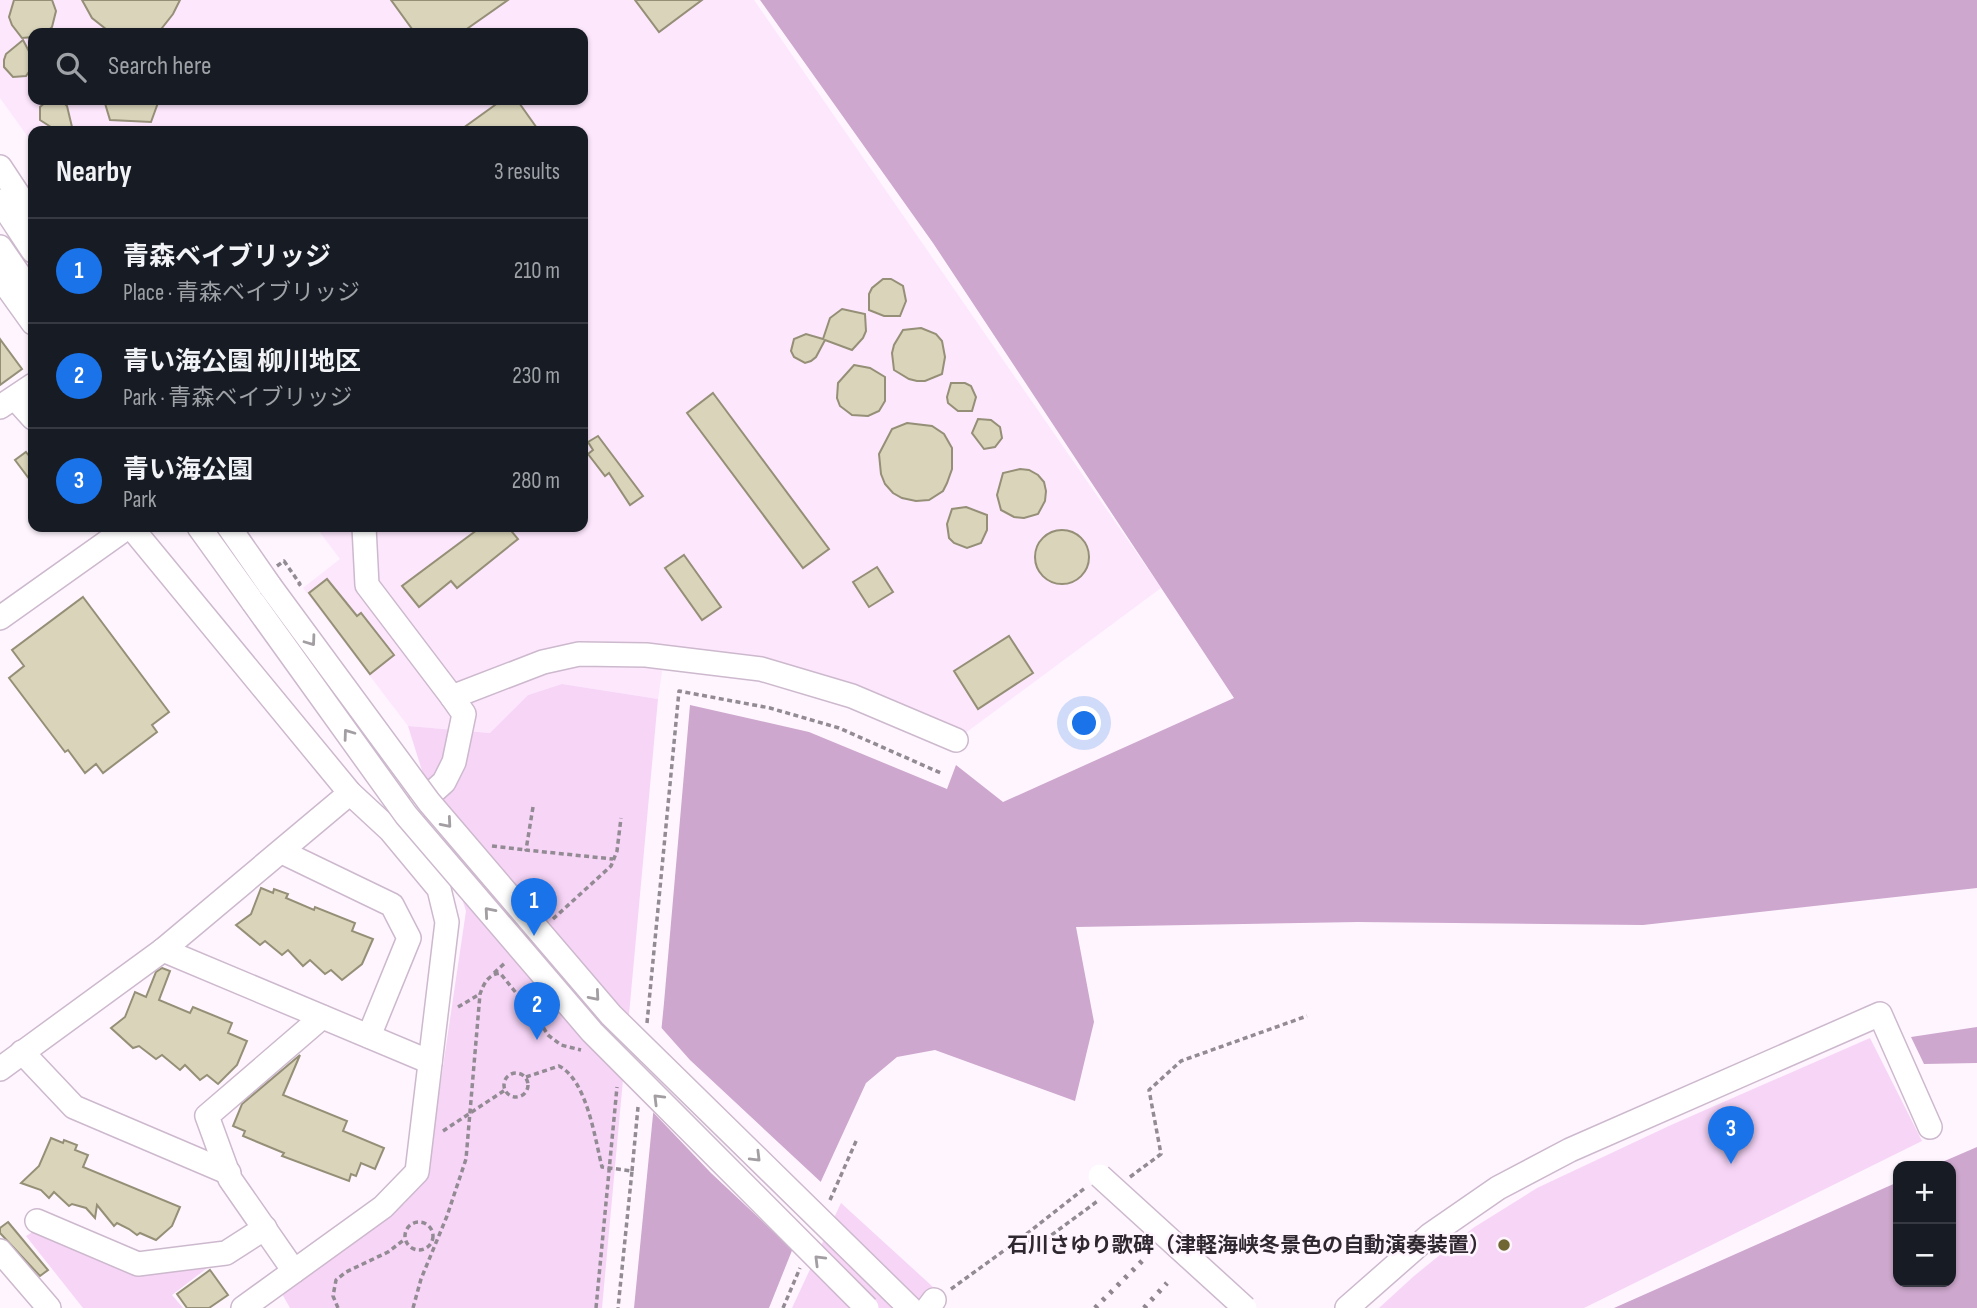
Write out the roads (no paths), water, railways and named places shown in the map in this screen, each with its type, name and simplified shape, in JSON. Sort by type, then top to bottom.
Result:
[{"type":"street","points":[[0,167],[28,209]]},
{"type":"street","points":[[0,201],[28,243]]},
{"type":"street","points":[[0,247],[28,288]]},
{"type":"street","points":[[0,277],[28,316]]},
{"type":"street","points":[[16,397],[28,412]]},
{"type":"street","points":[[0,618],[123,532]]},
{"type":"street","points":[[134,532],[350,793],[390,830],[439,889],[447,922],[416,1172],[383,1207],[243,1308]]},
{"type":"street","points":[[192,532],[226,565]]},
{"type":"street","points":[[203,532],[406,815],[592,1032],[867,1308]]},
{"type":"street","points":[[232,532],[429,802],[611,1015],[910,1308]]},
{"type":"street","points":[[240,532],[257,567]]},
{"type":"street","points":[[364,532],[367,585],[464,714],[454,762],[444,782],[390,830]]},
{"type":"street","points":[[452,697],[543,662],[579,654],[646,655],[761,669],[852,695],[956,740]]},
{"type":"street","points":[[0,1069],[163,950],[350,793]]},
{"type":"street","points":[[282,852],[392,905],[409,938],[369,1037]]},
{"type":"street","points":[[163,950],[430,1062]]},
{"type":"street","points":[[1347,1308],[1430,1235],[1498,1188],[1595,1139],[1880,1014],[1930,1127]]},
{"type":"street","points":[[294,1271],[229,1174],[207,1116],[322,1017]]},
{"type":"street","points":[[22,1052],[74,1107],[229,1174]]},
{"type":"street","points":[[1103,1185],[1245,1308]]},
{"type":"street","points":[[37,1221],[138,1264],[226,1253],[265,1228]]},
{"type":"street","points":[[0,1251],[49,1308]]},
{"type":"railway","points":[[1095,1308],[1144,1259]]},
{"type":"railway","points":[[1144,1308],[1167,1283]]},
{"type":"place","name":"青森ベイブリッジ","points":[[534,936]]},
{"type":"place","name":"青い海公園 柳川地区","points":[[537,1040]]},
{"type":"place","name":"青い海公園","points":[[1731,1164]]},
{"type":"place","name":"石川さゆり歌碑（津軽海峡冬景色の自動演奏装置）","points":[[1504,1245]]}]
